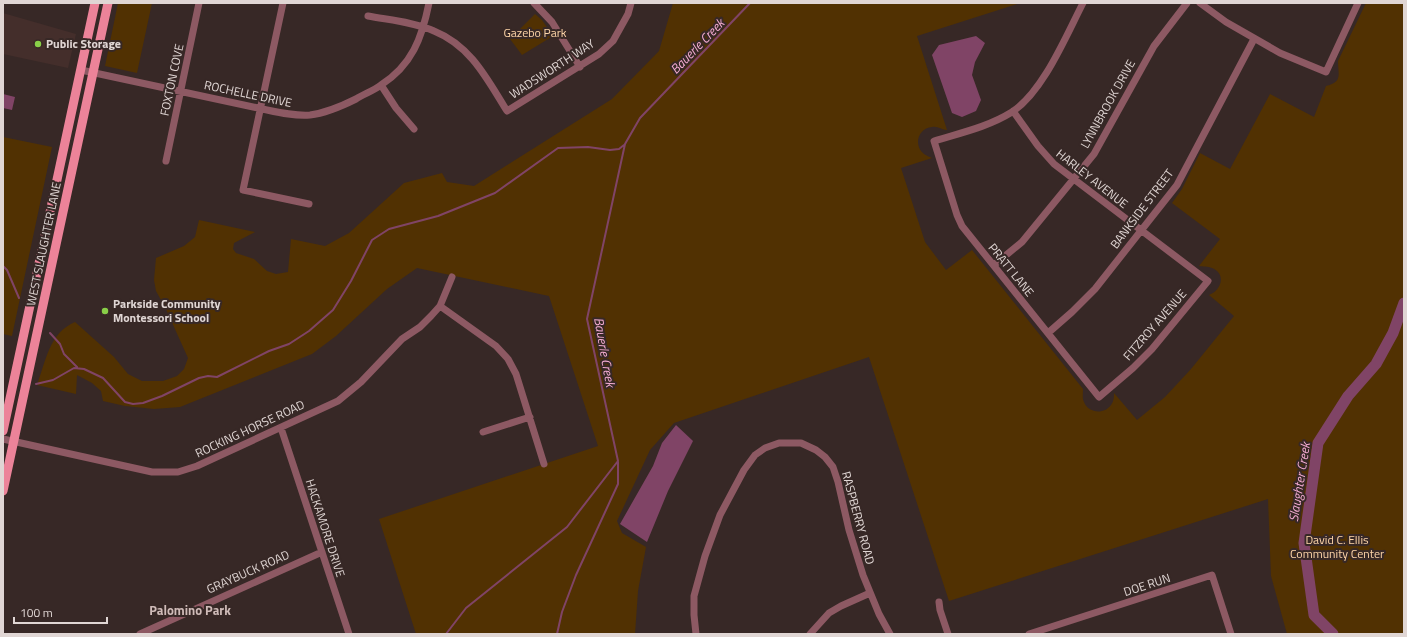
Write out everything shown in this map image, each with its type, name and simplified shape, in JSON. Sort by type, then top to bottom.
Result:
[{"type":"main road","name":"WEST SLAUGHTER LANE","points":[[3,431],[95,3]]},
{"type":"main road","name":"WEST SLAUGHTER LANE","points":[[3,491],[108,3]]},
{"type":"main road","points":[[39,264],[51,266]]},
{"type":"street","name":"FOXTON COVE","points":[[166,161],[199,3]]},
{"type":"street","points":[[283,3],[243,190],[309,204]]},
{"type":"street","name":"ROCHELLE DRIVE","points":[[81,70],[261,109],[296,115],[322,113],[350,102],[381,85],[401,68],[414,49],[424,27],[429,3]]},
{"type":"street","points":[[534,3],[552,22],[580,67]]},
{"type":"street","name":"WADSWORTH WAY","points":[[424,27],[452,40],[470,55],[480,67],[507,111],[599,54],[613,41],[625,21],[631,3]]},
{"type":"street","points":[[1014,111],[1035,90],[1044,77],[1083,3]]},
{"type":"street","name":"LYNNBROOK DRIVE","points":[[994,265],[1022,242],[1099,146],[1154,46],[1187,3]]},
{"type":"street","points":[[1200,3],[1226,22],[1254,39],[1290,58],[1326,72],[1358,3]]},
{"type":"street","points":[[368,16],[424,27]]},
{"type":"street","name":"BANKSIDE STREET","points":[[1048,333],[1091,293],[1177,185],[1254,39]]},
{"type":"street","points":[[381,85],[396,108],[414,129]]},
{"type":"street","name":"PRATT LANE","points":[[1014,111],[987,124],[934,141],[960,220],[967,232],[1099,397]]},
{"type":"street","name":"HARLEY AVENUE","points":[[1014,111],[1044,153],[1054,164],[1208,281]]},
{"type":"street","name":"ROCKING HORSE ROAD","points":[[3,439],[152,472],[178,472],[197,466],[338,401],[362,382],[390,350],[420,326],[440,306],[452,277]]},
{"type":"street","name":"FITZROY AVENUE","points":[[1099,397],[1133,368],[1152,349],[1208,281]]},
{"type":"street","points":[[440,306],[504,353],[516,374],[544,464]]},
{"type":"street","points":[[483,432],[530,417]]},
{"type":"street","name":"HACKAMORE DRIVE","points":[[280,428],[349,634]]},
{"type":"street","name":"RASPBERRY ROAD","points":[[696,634],[694,596],[705,556],[720,515],[744,470],[755,455],[765,448],[779,443],[801,443],[816,450],[825,457],[833,467],[856,556],[879,614],[890,634]]},
{"type":"street","name":"GRAYBUCK ROAD","points":[[140,634],[322,552]]},
{"type":"street","name":"DOE RUN","points":[[1029,634],[1212,575],[1231,634]]},
{"type":"street","points":[[810,634],[829,613],[870,593]]},
{"type":"street","points":[[939,602],[940,610],[948,634]]},
{"type":"shaded area","name":"Public Storage","points":[[3,13],[76,34],[68,68],[3,54]]},
{"type":"shaded area","points":[[976,36],[985,43],[975,62],[972,75],[981,100],[976,111],[962,117],[952,113],[932,55],[939,45]]},
{"type":"shaded area","points":[[3,94],[15,97],[12,110],[3,108]]},
{"type":"shaded area","points":[[676,425],[693,441],[668,491],[647,542],[620,524],[653,466],[662,443]]},
{"type":"green space","points":[[118,3],[152,3],[137,73],[105,66]]},
{"type":"green space","name":"David C. Ellis Community Center","points":[[673,3],[1020,3],[917,36],[947,130],[934,127],[928,128],[921,132],[918,139],[919,147],[923,154],[932,158],[901,168],[925,242],[946,270],[972,250],[1083,389],[1083,399],[1086,406],[1089,409],[1096,411],[1104,410],[1112,404],[1114,393],[1137,420],[1165,397],[1191,369],[1234,316],[1209,295],[1217,290],[1221,282],[1220,274],[1210,267],[1199,266],[1220,239],[1172,203],[1182,189],[1200,153],[1230,169],[1270,94],[1314,117],[1326,86],[1337,80],[1339,74],[1338,61],[1366,3],[1404,3],[1404,634],[1287,634],[1271,576],[1268,499],[949,601],[869,357],[674,423],[650,450],[617,521],[622,533],[646,547],[638,591],[635,634],[416,634],[379,519],[598,446],[549,296],[417,268],[387,289],[336,336],[312,354],[180,407],[154,409],[125,406],[103,401],[101,391],[92,383],[77,375],[76,394],[37,385],[46,357],[54,340],[66,327],[75,322],[114,357],[128,374],[142,381],[163,381],[177,376],[184,369],[188,358],[165,307],[156,291],[154,280],[156,258],[184,246],[195,237],[199,220],[255,232],[234,243],[233,249],[236,253],[254,259],[267,271],[276,274],[288,272],[291,239],[325,246],[349,233],[404,183],[442,173],[447,182],[474,186],[612,99],[659,51]]},
{"type":"green space","name":"Gazebo Park","points":[[535,14],[542,20],[553,36],[522,55],[510,39]]},
{"type":"green space","points":[[3,137],[52,147],[12,336],[3,334]]},
{"type":"waterway","name":"Bauerle Creek","points":[[446,634],[466,608],[567,527],[618,461],[587,319],[625,144],[640,118],[750,3]]},
{"type":"waterway","points":[[36,384],[53,380],[74,368],[84,369],[103,378],[125,402],[133,404],[143,403],[162,396],[199,378],[208,376],[217,377],[269,351],[289,344],[309,331],[333,310],[351,281],[372,240],[389,229],[438,216],[495,193],[558,148],[588,147],[610,150],[619,149],[624,145]]},
{"type":"waterway","points":[[3,266],[7,270],[19,298]]},
{"type":"waterway","name":"Slaughter Creek","points":[[1333,634],[1314,615],[1304,543],[1318,443],[1348,396],[1376,364],[1393,333],[1404,303]]},
{"type":"waterway","points":[[50,333],[60,344],[64,354],[77,367]]},
{"type":"waterway","points":[[557,634],[562,612],[576,575],[618,484],[618,462]]},
{"type":"place","name":"Public Storage","points":[[38,44]]},
{"type":"place","name":"Parkside Community Montessori School","points":[[105,311]]},
{"type":"district","name":"Palomino Park","points":[[190,610]]}]
